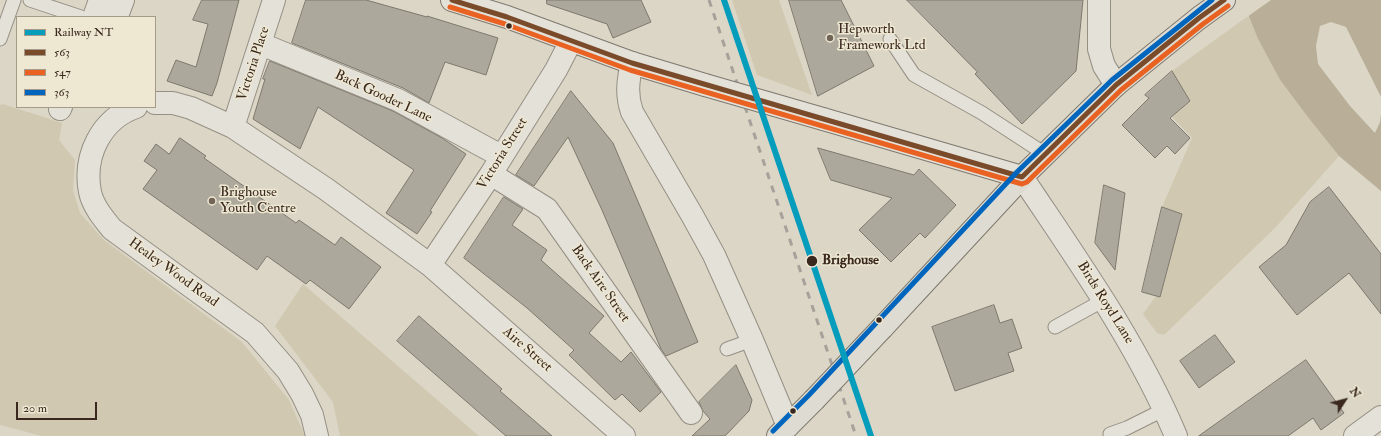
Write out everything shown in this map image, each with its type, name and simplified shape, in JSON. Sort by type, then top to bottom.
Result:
[{"type":"main road","points":[[783,431],[814,400],[1045,154],[1116,86],[1199,18],[1224,0]]},
{"type":"street","points":[[94,16],[100,0]]},
{"type":"street","name":"Victoria Place","points":[[234,127],[274,0]]},
{"type":"street","points":[[452,0],[485,5],[508,17],[632,63],[1022,177]]},
{"type":"street","points":[[1099,0],[1099,49],[1104,66],[1116,86]]},
{"type":"street","name":"Victoria Street","points":[[430,265],[556,70],[571,41]]},
{"type":"street","name":"Back Gooder Lane","points":[[261,44],[398,100],[496,165]]},
{"type":"street","points":[[632,63],[628,78],[628,100],[632,112],[714,255],[752,340],[783,431]]},
{"type":"street","points":[[156,103],[172,103],[191,108],[234,127],[326,189],[430,265]]},
{"type":"street","name":"Healey Wood Road","points":[[133,108],[125,111],[112,120],[102,132],[90,159],[90,193],[99,212],[112,229],[255,333],[288,371],[302,394],[312,415],[317,436]]},
{"type":"street","name":"Back Aire Street","points":[[496,165],[547,209],[691,413]]},
{"type":"street","name":"Birds Royd Lane","points":[[1022,177],[1131,343],[1165,409],[1176,436]]},
{"type":"street","name":"Aire Street","points":[[430,265],[624,436]]},
{"type":"street","points":[[1355,436],[1381,417]]},
{"type":"lane","points":[[1,34],[14,0]]},
{"type":"lane","points":[[30,0],[78,16]]},
{"type":"lane","points":[[890,39],[914,75],[982,113],[1045,154]]},
{"type":"lane","points":[[1055,327],[1104,300]]},
{"type":"lane","points":[[727,349],[752,340]]},
{"type":"lane","points":[[1110,434],[1128,428],[1165,409]]},
{"type":"shaded area","points":[[732,0],[779,0],[812,95],[757,75]]},
{"type":"shaded area","points":[[1242,0],[1381,0],[1381,97],[1346,27],[1331,22],[1320,26],[1316,46],[1318,64],[1350,106],[1375,133],[1380,122],[1381,114],[1381,191],[1339,156],[1280,80],[1258,39]]},
{"type":"shaded area","points":[[1248,16],[1258,39],[1280,80],[1339,156],[1275,228],[1164,335],[1157,333],[1143,314],[1163,286],[1182,214],[1162,207],[1192,138],[1172,117],[1190,101],[1172,71]]},
{"type":"shaded area","points":[[3,104],[62,123],[59,140],[75,160],[73,190],[80,213],[104,240],[242,342],[289,400],[305,436],[42,436],[0,425],[0,105]]},
{"type":"shaded area","points":[[303,284],[479,436],[340,436],[333,402],[275,326]]},
{"type":"pier","points":[[1240,0],[1271,0],[1247,17]]},
{"type":"building","points":[[202,0],[239,0],[217,83],[212,96],[167,81],[176,60],[196,67],[208,24],[193,20]]},
{"type":"building","points":[[306,0],[366,0],[427,16],[498,38],[486,75],[445,62],[429,103],[403,88],[292,43]]},
{"type":"building","points":[[547,0],[641,0],[651,22],[613,38],[607,24],[547,4]]},
{"type":"building","name":"Hepworth Framework Ltd","points":[[789,0],[841,0],[874,66],[818,96]]},
{"type":"building","points":[[907,0],[1083,0],[1076,71],[1022,124],[975,74],[977,72]]},
{"type":"building","points":[[270,61],[393,111],[442,138],[466,154],[430,211],[432,212],[417,234],[386,213],[414,170],[318,107],[300,149],[253,119],[265,79],[263,79]]},
{"type":"building","points":[[1172,71],[1190,101],[1170,118],[1190,138],[1175,154],[1167,146],[1155,158],[1122,125],[1149,98],[1145,95]]},
{"type":"building","points":[[571,91],[613,143],[698,342],[666,356],[661,349],[602,210],[568,137],[534,186],[516,175]]},
{"type":"building","name":"Brighouse Youth Centre","points":[[180,138],[206,156],[204,158],[296,223],[299,220],[335,245],[341,237],[381,267],[349,309],[310,280],[306,284],[267,256],[257,270],[143,189],[157,170],[144,161],[156,144],[169,154]]},
{"type":"building","points":[[818,148],[914,175],[919,169],[956,205],[925,238],[920,233],[891,262],[859,230],[892,198],[831,180]]},
{"type":"building","points":[[1104,185],[1125,193],[1115,270],[1095,243]]},
{"type":"building","points":[[1329,187],[1381,254],[1381,314],[1349,273],[1297,315],[1259,267],[1286,245],[1310,202]]},
{"type":"building","points":[[504,197],[523,209],[512,225],[547,250],[541,260],[604,316],[589,333],[621,362],[631,352],[661,392],[640,412],[622,394],[615,400],[569,355],[574,350],[527,308],[464,258]]},
{"type":"building","points":[[1162,207],[1182,214],[1160,297],[1142,292]]},
{"type":"building","points":[[994,305],[1000,323],[1012,319],[1022,348],[1008,353],[1014,371],[955,391],[932,327]]},
{"type":"building","points":[[419,316],[502,389],[500,391],[552,436],[506,436],[397,341]]},
{"type":"building","points":[[1215,335],[1235,362],[1199,388],[1180,361]]},
{"type":"building","points":[[1306,360],[1344,413],[1321,430],[1313,418],[1288,436],[1199,436]]},
{"type":"building","points":[[736,365],[752,400],[749,411],[725,436],[692,436],[710,419],[703,411],[699,402]]},
{"type":"railway","points":[[709,0],[856,436]]},
{"type":"rail line","name":"NT","points":[[724,0],[871,436]]},
{"type":"transit line","name":"563","points":[[452,0],[507,17],[632,63],[1022,177],[1116,85],[1199,18],[1224,0]]},
{"type":"transit line","name":"363","points":[[773,431],[809,395],[1017,172],[1112,80],[1212,0]]},
{"type":"transit line","name":"547","points":[[450,7],[505,24],[630,70],[1022,184],[1027,182],[1121,90],[1203,24],[1228,6]]},
{"type":"place","name":"Hepworth Framework Ltd","points":[[830,38]]},
{"type":"place","name":"Brighouse Youth Centre","points":[[212,201]]},
{"type":"place","name":"Brighouse","points":[[812,261]]}]
